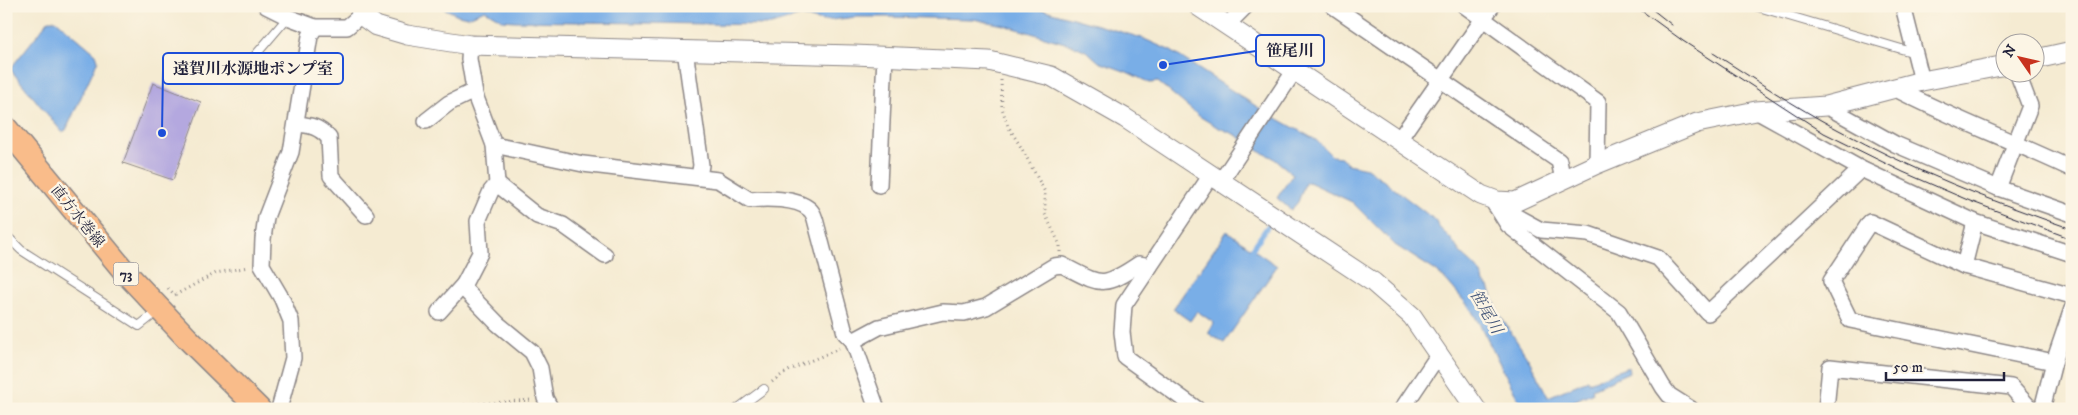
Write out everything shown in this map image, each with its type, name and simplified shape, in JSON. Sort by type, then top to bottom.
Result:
[{"type":"main road","name":"直方水巻線","points":[[6,128],[124,272],[259,409]]},
{"type":"street","points":[[266,6],[315,27],[347,27],[360,11],[376,26],[407,35],[470,44],[885,56],[989,61],[1051,76],[1221,174],[1373,282],[1412,316],[1476,409]]},
{"type":"street","points":[[1198,6],[1227,25],[1292,74],[1488,200],[1541,230],[1588,234],[1658,258],[1708,313],[1861,169]]},
{"type":"street","points":[[1227,25],[1246,6]]},
{"type":"street","points":[[1333,6],[1559,161],[1563,180]]},
{"type":"street","points":[[1465,6],[1488,12],[1598,102],[1597,164]]},
{"type":"street","points":[[1902,6],[1922,81]]},
{"type":"street","points":[[1398,141],[1488,12]]},
{"type":"street","points":[[278,409],[293,358],[291,321],[282,299],[262,265],[266,217],[291,152],[310,36],[315,27]]},
{"type":"street","points":[[440,312],[464,284],[480,253],[478,221],[491,192],[497,184],[494,146],[474,91],[469,59],[470,44]]},
{"type":"street","points":[[685,50],[701,165],[699,177]]},
{"type":"street","points":[[2046,56],[2072,51]]},
{"type":"street","points":[[879,185],[885,56]]},
{"type":"street","points":[[1488,200],[1515,202],[1597,164],[1697,123],[1756,111],[1826,106],[1922,81],[1996,67]]},
{"type":"street","points":[[1197,409],[1125,357],[1122,332],[1124,305],[1150,266],[1221,174],[1292,74]]},
{"type":"street","points":[[1998,188],[2030,106],[2022,82]]},
{"type":"street","points":[[1894,88],[1929,106],[2015,142],[2072,169]]},
{"type":"street","points":[[426,121],[449,103],[474,91]]},
{"type":"street","points":[[1826,106],[1895,144],[1998,188],[2072,214]]},
{"type":"street","points":[[1756,111],[1861,169],[1975,222],[2072,254]]},
{"type":"street","points":[[296,124],[309,124],[320,129],[329,138],[331,176],[366,216]]},
{"type":"street","points":[[494,146],[583,164],[718,180],[750,200],[761,198],[798,202],[810,209],[816,219],[845,333],[853,341],[877,409]]},
{"type":"street","points":[[497,184],[537,216],[563,225],[605,255]]},
{"type":"street","points":[[1488,200],[1508,224],[1619,312],[1663,387],[1669,395],[1691,409]]},
{"type":"street","points":[[2054,362],[1850,320],[1831,281],[1870,222],[1964,266],[2072,296]]},
{"type":"street","points":[[1964,266],[1975,222]]},
{"type":"street","points":[[853,341],[879,327],[943,312],[964,313],[986,307],[1054,266],[1062,265],[1092,280],[1106,282],[1116,280],[1139,264],[1150,266]]},
{"type":"street","points":[[464,284],[465,290],[492,318],[532,352],[540,368],[548,404]]},
{"type":"street","points":[[2042,409],[2054,362],[2072,308]]},
{"type":"street","points":[[1402,409],[1439,354]]},
{"type":"street","points":[[1826,409],[1830,367],[2011,387],[2031,409]]},
{"type":"lane","points":[[1755,6],[1915,53]]},
{"type":"lane","points":[[253,58],[288,17]]},
{"type":"lane","points":[[8,237],[21,250],[139,326],[160,310]]},
{"type":"lane","points":[[737,409],[764,389]]},
{"type":"path","points":[[1002,64],[1002,108],[1008,126],[1045,192],[1045,214],[1060,245],[1062,265]]},
{"type":"path","points":[[161,282],[175,295],[216,273],[262,265]]},
{"type":"path","points":[[764,389],[786,370],[824,356],[853,341]]},
{"type":"path","points":[[455,409],[464,406],[548,404]]},
{"type":"water","points":[[439,6],[1031,6],[1142,38],[1171,51],[1262,110],[1316,140],[1332,156],[1341,157],[1347,164],[1367,168],[1435,220],[1460,252],[1479,271],[1484,283],[1489,287],[1499,314],[1529,360],[1548,397],[1588,380],[1589,382],[1628,367],[1629,372],[1592,389],[1593,392],[1557,409],[1525,409],[1470,308],[1436,271],[1395,245],[1352,202],[1309,182],[1305,183],[1298,202],[1291,210],[1277,198],[1293,174],[1272,157],[1259,151],[1236,135],[1217,127],[1199,116],[1158,82],[1150,83],[1099,62],[1088,52],[1075,46],[1004,25],[973,19],[856,17],[823,21],[801,16],[771,25],[515,21],[502,20],[485,10],[468,17],[458,15]]},
{"type":"water","points":[[49,20],[56,20],[96,54],[98,60],[66,130],[62,132],[10,69]]},
{"type":"water","points":[[1227,231],[1277,266],[1224,343],[1208,333],[1214,323],[1197,311],[1190,321],[1173,309]]},
{"type":"building","points":[[153,83],[201,102],[173,180],[123,163]]},
{"type":"waterway","points":[[1251,251],[1272,220]]},
{"type":"tram line","points":[[1635,6],[1683,41],[1824,133],[1903,172],[1970,201],[2072,239]]},
{"type":"tram line","points":[[1648,6],[1672,25]]},
{"type":"tram line","points":[[1713,53],[1805,111],[1865,144],[1982,196],[2072,229]]},
{"type":"place","name":"笹尾川","points":[[1163,65]]},
{"type":"place","name":"遠賀川水源地ポンプ室","points":[[162,133]]}]
